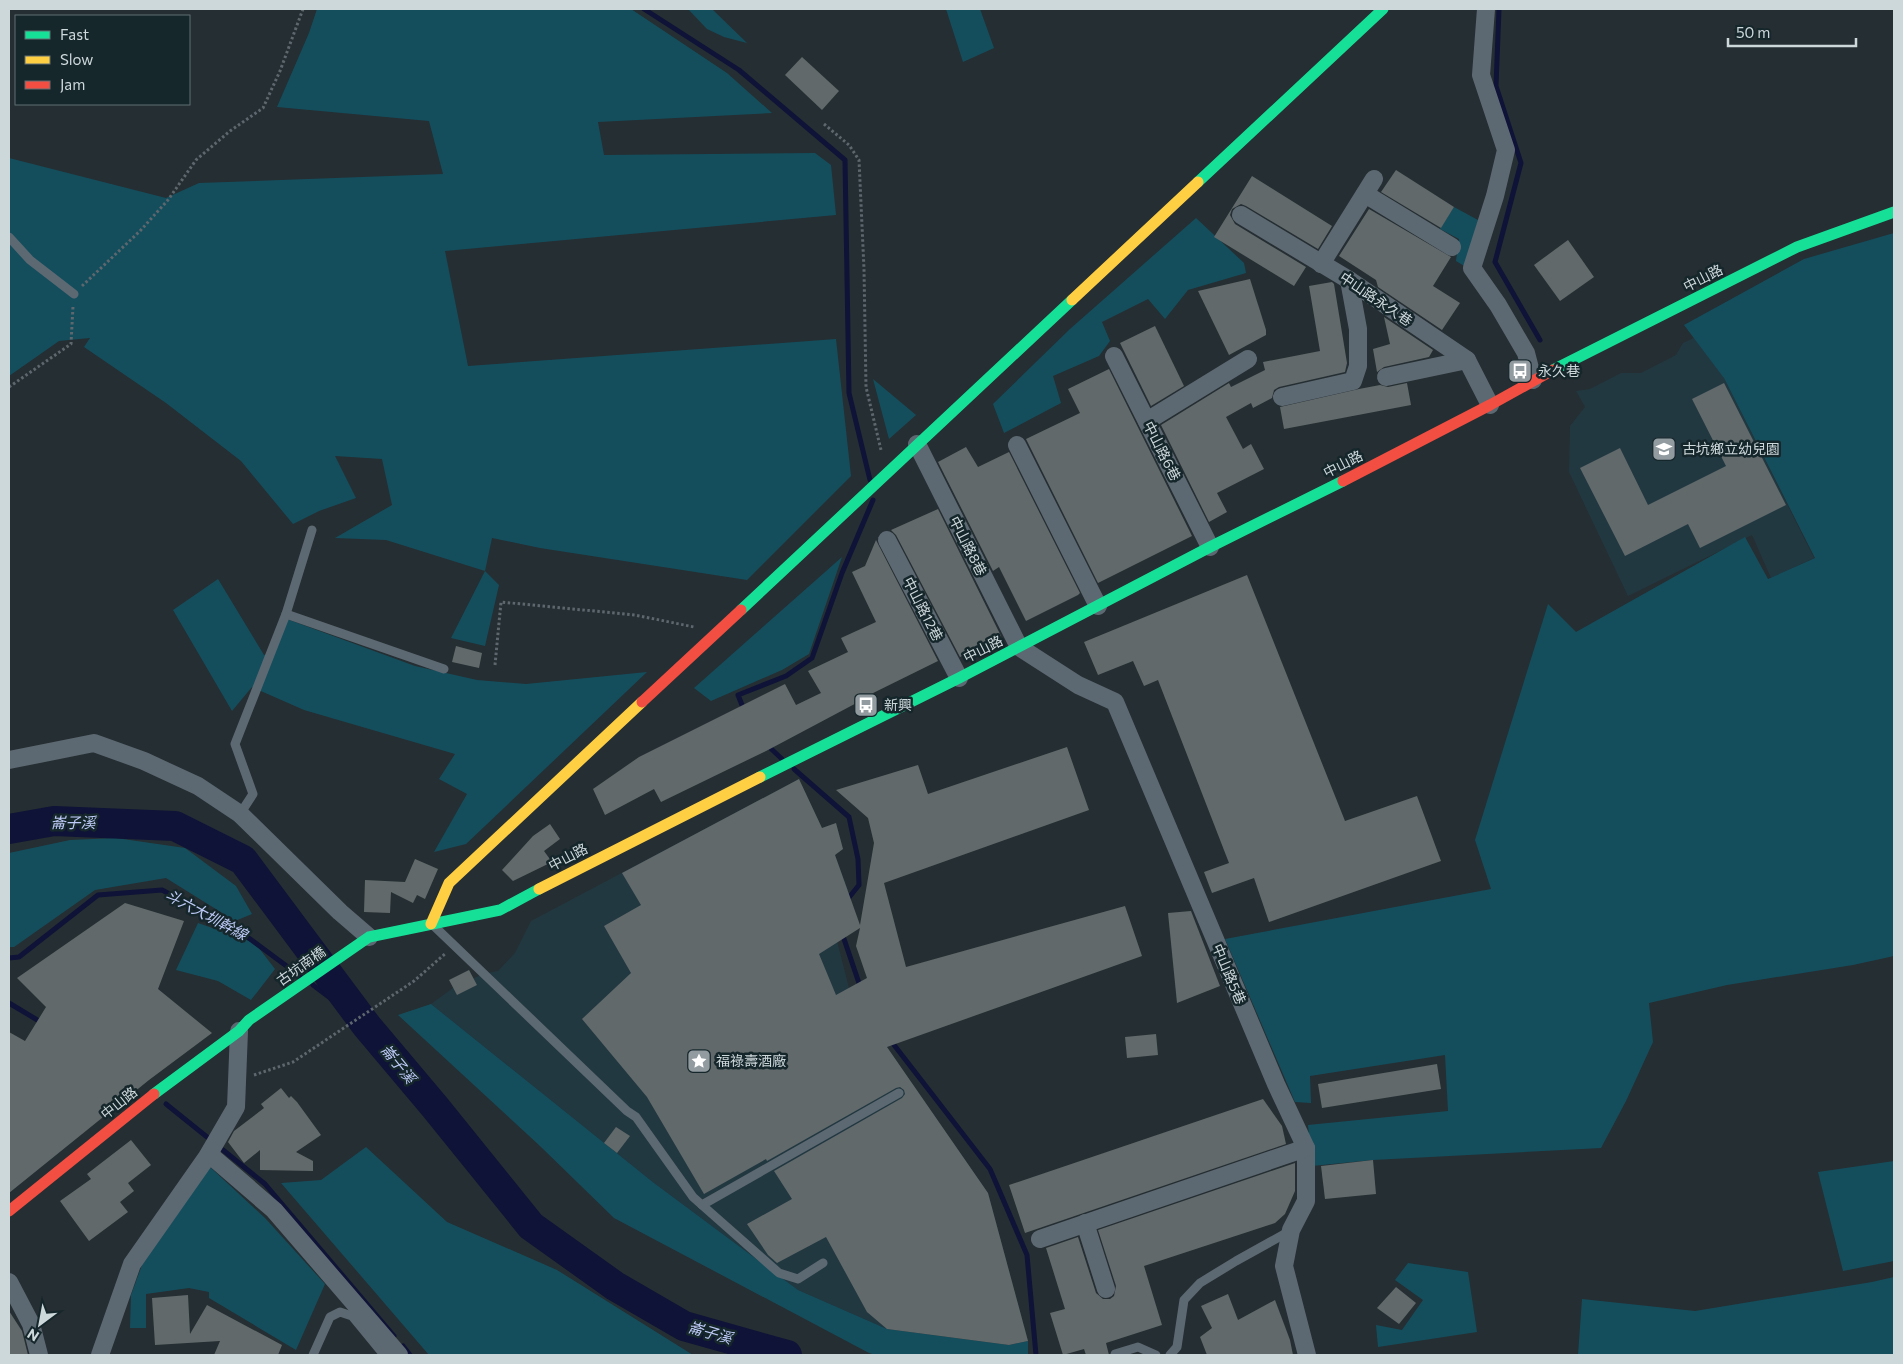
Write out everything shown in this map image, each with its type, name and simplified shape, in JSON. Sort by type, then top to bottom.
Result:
[{"type":"main road","points":[[431,924],[449,883],[1383,9]]},
{"type":"main road","name":"中山路","points":[[369,937],[500,910],[616,849],[1019,647],[1210,546],[1253,527],[1490,405],[1534,380],[1797,247],[1894,212]]},
{"type":"main road","name":"古坑南橋","points":[[244,1025],[369,937]]},
{"type":"main road","name":"中山路","points":[[9,1211],[167,1084],[244,1025]]},
{"type":"street","points":[[1486,9],[1482,75],[1506,150],[1495,196],[1472,268],[1498,305],[1526,353],[1534,380]]},
{"type":"street","points":[[1321,264],[1374,179]]},
{"type":"street","points":[[1365,194],[1452,247]]},
{"type":"street","name":"中山路永久巷","points":[[1241,215],[1348,280],[1467,360],[1490,405]]},
{"type":"street","points":[[1282,397],[1353,381],[1358,366],[1358,329],[1348,280]]},
{"type":"street","name":"中山路6巷","points":[[1114,356],[1210,546]]},
{"type":"street","points":[[1147,421],[1248,359]]},
{"type":"street","points":[[1386,377],[1467,360]]},
{"type":"street","name":"中山路8巷","points":[[917,444],[1019,647]]},
{"type":"street","points":[[1017,446],[1098,606]]},
{"type":"street","name":"中山路12巷","points":[[887,540],[958,678]]},
{"type":"street","name":"中山路5巷","points":[[1019,647],[1078,685],[1114,702],[1276,1084],[1306,1148],[1306,1201],[1291,1230],[1284,1266],[1307,1355]]},
{"type":"street","points":[[9,760],[94,742],[144,761],[198,786],[240,814],[340,912],[369,937]]},
{"type":"street","points":[[100,1355],[132,1264],[209,1154],[236,1107],[237,1081],[244,1025]]},
{"type":"street","points":[[1040,1239],[1306,1148]]},
{"type":"street","points":[[209,1154],[274,1210],[386,1355]]},
{"type":"street","points":[[1086,1223],[1106,1289]]},
{"type":"street","points":[[9,1282],[31,1324],[39,1355]]},
{"type":"lane","points":[[9,237],[30,260],[74,294]]},
{"type":"lane","points":[[240,814],[253,794],[235,744],[286,614],[312,530]]},
{"type":"lane","points":[[286,614],[444,669]]},
{"type":"lane","points":[[431,924],[627,1111],[636,1117],[693,1197],[702,1206],[780,1272],[798,1279],[823,1263]]},
{"type":"lane","points":[[702,1206],[900,1093]]},
{"type":"lane","points":[[1170,1355],[1177,1347],[1184,1300],[1200,1283],[1236,1260],[1291,1230]]},
{"type":"lane","points":[[313,1355],[330,1317],[340,1312],[352,1316],[386,1355]]},
{"type":"lane","points":[[1115,1354],[1138,1347],[1156,1355]]},
{"type":"path","points":[[9,387],[71,344],[74,294],[140,231],[168,200],[196,160],[263,108],[280,71],[303,9]]},
{"type":"path","points":[[824,124],[849,145],[860,160],[866,387],[887,472]]},
{"type":"path","points":[[495,666],[501,602],[635,615],[717,631]]},
{"type":"path","points":[[237,1081],[292,1062],[414,981],[454,946]]},
{"type":"shaded area","points":[[317,9],[631,9],[727,73],[772,113],[598,122],[604,155],[815,153],[831,165],[836,215],[445,251],[468,366],[836,339],[851,476],[747,580],[540,548],[492,538],[485,571],[386,540],[335,538],[392,505],[382,459],[335,456],[356,498],[319,511],[293,524],[241,461],[166,403],[84,347],[90,338],[59,341],[9,376],[9,158],[166,198],[199,183],[443,174],[429,121],[277,107],[309,33]]},
{"type":"shaded area","points":[[688,9],[712,9],[747,43],[724,37],[707,29]]},
{"type":"shaded area","points":[[946,9],[980,9],[994,48],[963,62]]},
{"type":"shaded area","points":[[1454,207],[1478,220],[1466,267],[1456,261],[1459,239],[1440,229]]},
{"type":"shaded area","points":[[1196,218],[1244,263],[1246,273],[1188,290],[1165,319],[1148,299],[1102,322],[1110,341],[1099,356],[1053,376],[1061,403],[1004,433],[993,404],[1070,329]]},
{"type":"shaded area","points":[[1894,233],[1894,956],[1853,965],[1727,985],[1649,1003],[1653,1042],[1626,1101],[1601,1148],[1373,1160],[1312,1166],[1308,1125],[1448,1111],[1445,1055],[1310,1076],[1311,1103],[1295,1102],[1225,939],[1491,889],[1475,840],[1548,604],[1576,632],[1745,537],[1768,579],[1815,558],[1724,378],[1684,325],[1804,259]]},
{"type":"shaded area","name":"古坑鄉立幼兒園","points":[[1702,334],[1814,558],[1771,578],[1752,535],[1628,596],[1569,472],[1570,426],[1585,407],[1576,391],[1590,389],[1621,373],[1641,373],[1676,355],[1683,343]]},
{"type":"shaded area","points":[[873,379],[916,415],[889,439]]},
{"type":"shaded area","points":[[842,557],[809,654],[782,670],[711,701],[694,688]]},
{"type":"shaded area","points":[[485,571],[499,585],[485,646],[451,638]]},
{"type":"shaded area","points":[[218,579],[264,655],[275,653],[284,618],[415,666],[477,680],[526,684],[647,672],[466,844],[434,852],[467,794],[439,779],[455,754],[304,710],[252,687],[232,711],[173,610]]},
{"type":"shaded area","name":"福祿壽酒廠","points":[[799,779],[822,828],[836,823],[843,849],[835,855],[848,890],[827,902],[849,988],[863,1013],[988,1193],[1028,1341],[1009,1345],[887,1329],[798,1290],[654,1183],[431,1004],[453,988],[483,974],[498,971],[515,953],[531,921]]},
{"type":"shaded area","points":[[116,838],[185,848],[236,886],[252,914],[235,921],[166,878],[95,890],[14,947],[9,947],[9,853],[70,840]]},
{"type":"shaded area","points":[[198,923],[255,943],[275,969],[251,1000],[218,981],[176,970]]},
{"type":"shaded area","points":[[431,1004],[654,1183],[798,1290],[887,1329],[1009,1345],[1028,1341],[1028,1355],[876,1355],[869,1353],[614,1218],[540,1146],[398,1015]]},
{"type":"shaded area","points":[[366,1147],[447,1222],[557,1270],[693,1355],[429,1355],[281,1183],[321,1180]]},
{"type":"shaded area","points":[[1894,1161],[1894,1261],[1843,1271],[1818,1172]]},
{"type":"shaded area","points":[[210,1167],[265,1218],[325,1284],[296,1350],[209,1298],[209,1292],[189,1288],[146,1294],[146,1328],[130,1328],[131,1295],[142,1265]]},
{"type":"shaded area","points":[[1408,1263],[1468,1272],[1477,1332],[1378,1347],[1376,1325],[1402,1330],[1423,1300],[1395,1280]]},
{"type":"shaded area","points":[[1894,1277],[1894,1355],[1578,1355],[1582,1299],[1695,1311]]},
{"type":"building","points":[[802,57],[839,91],[822,110],[785,75]]},
{"type":"building","points":[[1396,170],[1454,207],[1441,228],[1381,192]]},
{"type":"building","points":[[1252,176],[1332,226],[1318,249],[1246,206],[1241,204],[1232,209],[1230,215],[1235,224],[1306,267],[1294,286],[1214,237]]},
{"type":"building","points":[[1369,209],[1451,257],[1433,286],[1460,303],[1442,330],[1378,287],[1376,280],[1339,256]]},
{"type":"building","points":[[1568,240],[1594,277],[1560,301],[1534,265]]},
{"type":"building","points":[[1250,279],[1266,335],[1229,355],[1198,291]]},
{"type":"building","points":[[1332,282],[1334,284],[1347,363],[1345,372],[1279,387],[1274,390],[1272,398],[1253,408],[1251,403],[1226,417],[1243,449],[1251,444],[1264,469],[1217,493],[1227,512],[1209,522],[1161,425],[1229,383],[1231,387],[1265,370],[1263,362],[1320,351],[1309,286]]},
{"type":"building","points":[[1384,317],[1433,350],[1429,357],[1384,367],[1377,372],[1373,349],[1390,344]]},
{"type":"building","points":[[1155,326],[1184,386],[1151,406],[1120,343]]},
{"type":"building","points":[[1109,369],[1192,536],[1098,583],[1026,439],[1080,413],[1068,389]]},
{"type":"building","points":[[1407,383],[1411,405],[1284,429],[1280,407],[1380,385],[1388,387]]},
{"type":"building","points":[[1724,383],[1786,505],[1700,548],[1688,524],[1625,556],[1580,468],[1620,448],[1648,505],[1726,466],[1692,399]]},
{"type":"building","points":[[966,447],[978,467],[1009,452],[1080,593],[1078,595],[1026,621],[999,567],[993,571],[938,462]]},
{"type":"building","points":[[938,509],[1001,636],[960,657],[896,535],[891,530]]},
{"type":"building","points":[[876,540],[938,661],[863,698],[768,750],[661,802],[654,789],[605,815],[593,789],[639,757],[785,684],[796,705],[821,693],[808,671],[848,652],[841,638],[876,622],[852,572],[865,566]]},
{"type":"building","points":[[1247,575],[1345,821],[1417,796],[1441,861],[1269,922],[1254,878],[1212,893],[1204,872],[1229,863],[1158,680],[1144,686],[1133,661],[1098,675],[1084,642]]},
{"type":"building","points":[[456,646],[482,653],[479,668],[452,662]]},
{"type":"building","name":"福祿壽酒廠","points":[[1067,747],[1089,810],[884,883],[906,967],[1125,906],[1142,956],[887,1047],[988,1193],[1028,1341],[1009,1345],[887,1329],[867,1312],[826,1237],[777,1263],[768,1255],[747,1224],[792,1199],[774,1171],[902,1098],[905,1094],[904,1090],[900,1087],[896,1088],[767,1161],[766,1159],[704,1194],[647,1097],[582,1019],[631,973],[604,926],[641,905],[622,873],[799,779],[822,828],[836,823],[843,849],[835,855],[860,925],[874,843],[868,818],[836,790],[918,765],[928,794]],"holes":[[[860,928],[856,946],[867,978],[836,995],[819,954]]]},
{"type":"building","points":[[550,824],[560,839],[544,851],[552,862],[513,881],[502,870],[533,836]]},
{"type":"building","points":[[415,859],[438,869],[425,899],[417,895],[413,903],[391,892],[390,913],[364,912],[365,880],[405,882]]},
{"type":"building","points":[[125,903],[184,921],[158,989],[212,1033],[149,1080],[9,1193],[9,1032],[25,1041],[46,1007],[17,978]]},
{"type":"building","points":[[1191,911],[1220,986],[1177,1003],[1168,913]]},
{"type":"building","points":[[469,970],[477,985],[457,995],[449,980]]},
{"type":"building","points":[[1156,1034],[1158,1055],[1127,1058],[1125,1037]]},
{"type":"building","points":[[1437,1064],[1441,1089],[1322,1108],[1318,1084]]},
{"type":"building","points":[[281,1088],[289,1098],[291,1096],[297,1102],[321,1135],[296,1152],[313,1161],[313,1171],[260,1170],[260,1150],[244,1163],[228,1142],[234,1131],[264,1108],[261,1104]]},
{"type":"building","points":[[1263,1099],[1282,1126],[1286,1144],[1025,1233],[1009,1185]]},
{"type":"building","points":[[616,1127],[630,1136],[617,1153],[604,1143]]},
{"type":"building","points":[[131,1140],[151,1165],[128,1183],[134,1191],[120,1202],[128,1212],[89,1241],[60,1201],[91,1179],[87,1174]]},
{"type":"building","points":[[1373,1160],[1376,1194],[1325,1199],[1321,1166]]},
{"type":"building","points":[[1295,1163],[1295,1191],[1285,1214],[1275,1223],[1144,1266],[1162,1325],[1106,1343],[1109,1355],[1086,1355],[1084,1349],[1063,1355],[1050,1313],[1065,1309],[1046,1248],[1078,1237],[1096,1293],[1103,1299],[1110,1299],[1114,1296],[1116,1286],[1098,1230]]},
{"type":"building","points":[[1396,1287],[1416,1303],[1399,1324],[1377,1308]]},
{"type":"building","points":[[1228,1294],[1238,1320],[1275,1300],[1290,1340],[1293,1355],[1207,1355],[1200,1337],[1212,1328],[1201,1306]]},
{"type":"building","points":[[188,1295],[190,1334],[207,1305],[282,1345],[278,1355],[214,1355],[220,1341],[155,1345],[152,1298]]},
{"type":"building","points":[[9,1311],[22,1331],[28,1355],[9,1355]]},
{"type":"waterway","points":[[644,9],[739,70],[845,160],[849,393],[870,480]]},
{"type":"waterway","points":[[1499,9],[1496,86],[1521,163],[1495,262],[1540,340]]},
{"type":"waterway","points":[[744,710],[738,695],[786,676],[812,658],[842,573],[873,500]]},
{"type":"waterway","points":[[766,744],[782,759]]},
{"type":"waterway","points":[[794,769],[849,817],[858,859],[859,885],[847,900]]},
{"type":"waterway","name":"崙子溪","points":[[9,829],[54,821],[175,826],[243,860],[366,1025],[531,1226],[615,1286],[684,1326],[787,1355]]},
{"type":"waterway","name":"斗六大圳幹線","points":[[9,958],[19,957],[98,895],[162,890],[242,933],[300,976]]},
{"type":"waterway","points":[[842,933],[861,989]]},
{"type":"waterway","name":"斗六大圳幹線","points":[[313,985],[366,1025]]},
{"type":"waterway","points":[[9,1003],[44,1024]]},
{"type":"waterway","points":[[891,1041],[990,1169],[1027,1255],[1036,1355]]},
{"type":"waterway","points":[[166,1104],[207,1137]]},
{"type":"waterway","points":[[223,1150],[265,1184],[394,1336]]},
{"type":"waterway","points":[[403,1346],[410,1355]]},
{"type":"traffic: fast","points":[[1198,182],[1383,9]]},
{"type":"traffic: fast","points":[[1553,370],[1797,247],[1894,212]]},
{"type":"traffic: fast","points":[[741,610],[1072,300]]},
{"type":"traffic: fast","points":[[760,777],[959,678],[1210,547],[1343,481]]},
{"type":"traffic: fast","points":[[154,1094],[239,1031],[249,1020],[369,937],[500,910],[539,889]]},
{"type":"traffic: slow","points":[[1072,300],[1198,182]]},
{"type":"traffic: slow","points":[[431,924],[449,883],[642,702]]},
{"type":"traffic: slow","points":[[539,889],[760,777]]},
{"type":"traffic: jam","points":[[1343,481],[1490,405],[1553,370]]},
{"type":"traffic: jam","points":[[642,702],[741,610]]},
{"type":"traffic: jam","points":[[9,1211],[154,1094]]},
{"type":"place","name":"永久巷","points":[[1520,371]]},
{"type":"place","name":"古坑鄉立幼兒園","points":[[1664,449]]},
{"type":"place","name":"新興","points":[[866,705]]},
{"type":"place","name":"福祿壽酒廠","points":[[699,1061]]}]
